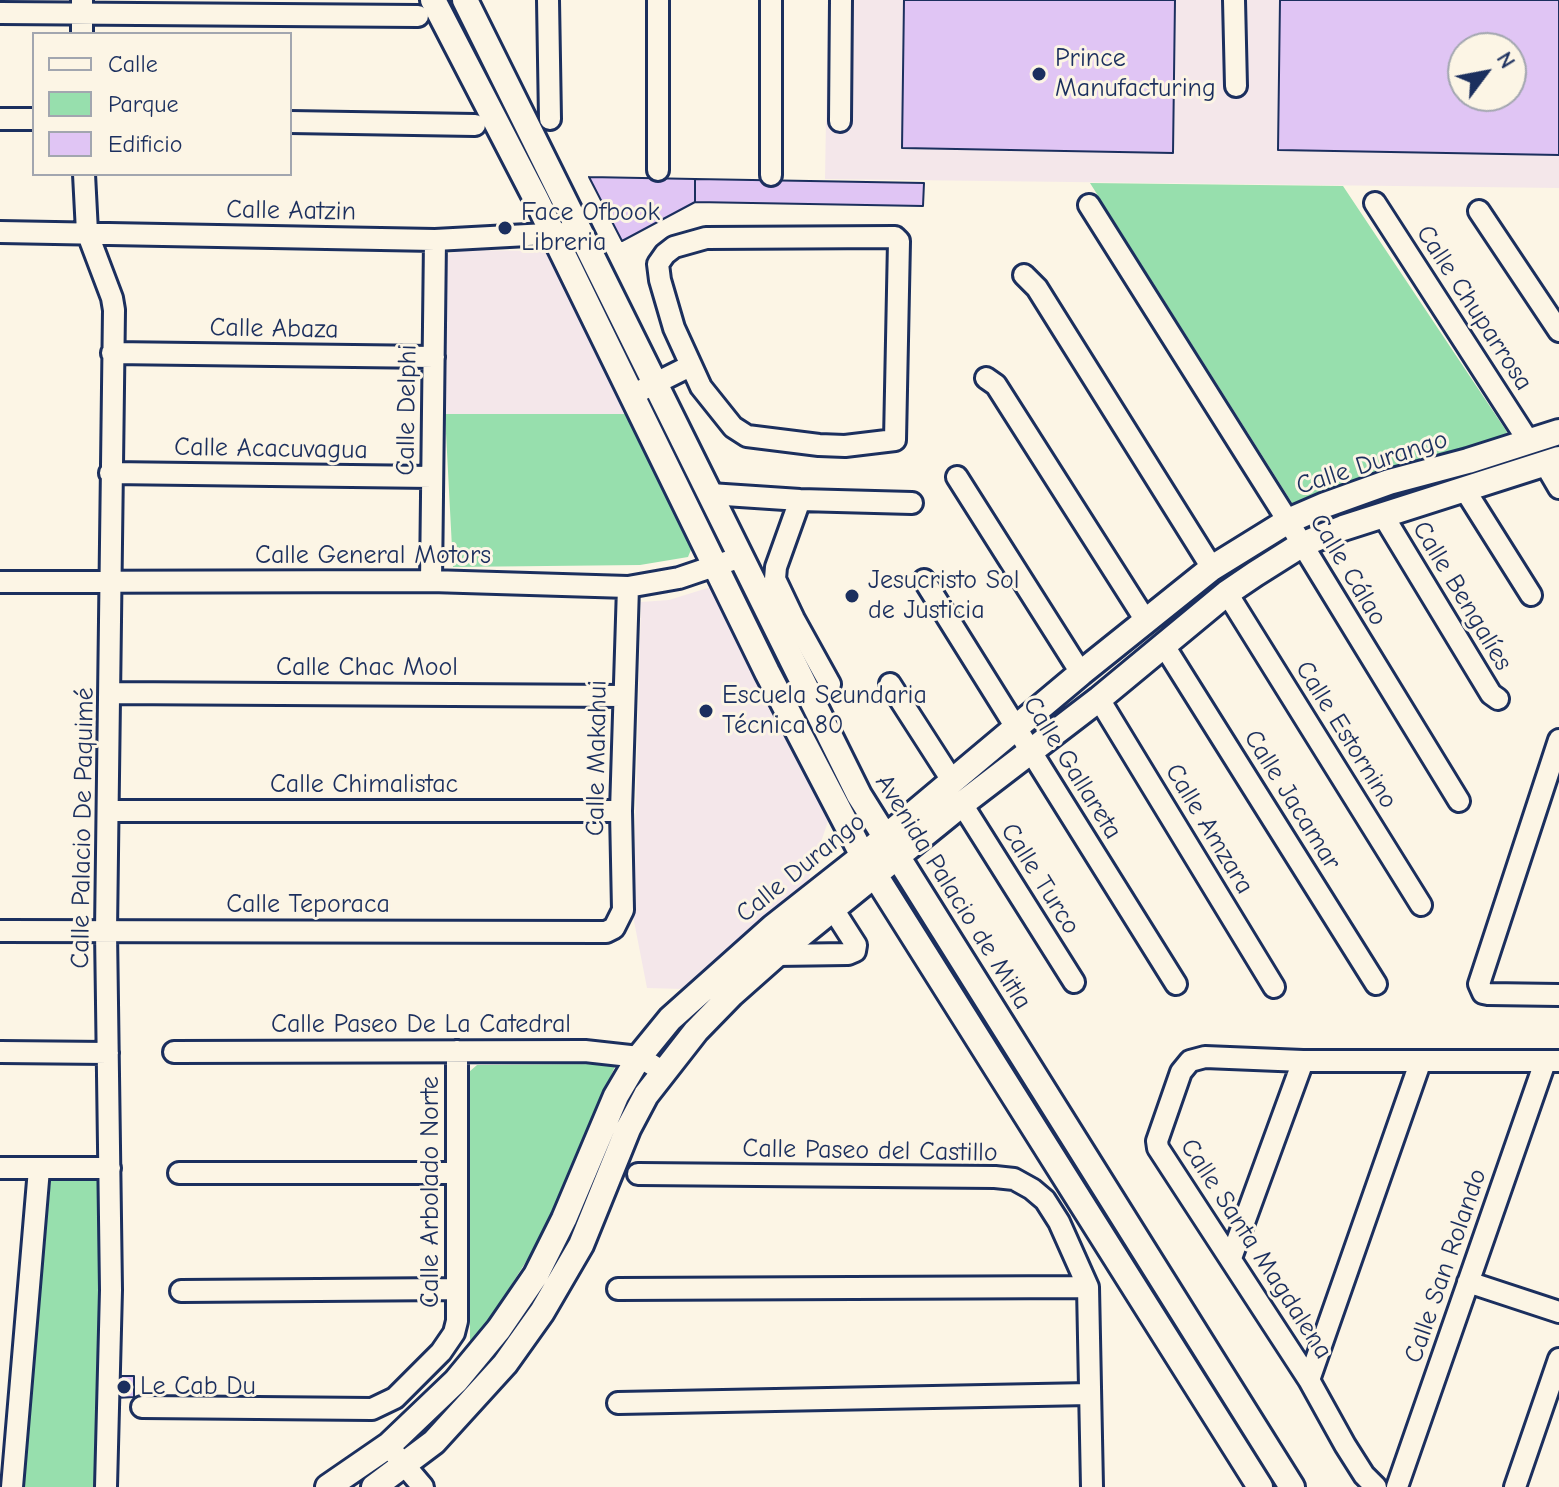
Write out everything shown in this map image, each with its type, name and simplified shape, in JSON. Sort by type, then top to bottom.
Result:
[{"type":"main road","name":"Avenida Palacio de Mitla","points":[[465,0],[741,557],[785,624],[840,760],[884,837],[1292,1487]]},
{"type":"main road","name":"Avenida Palacio de Mitla","points":[[426,8],[552,234],[773,685],[870,865],[1260,1487]]},
{"type":"main road","name":"Calle Durango","points":[[328,1487],[389,1445],[456,1381],[499,1329],[536,1275],[564,1219],[616,1096],[639,1057],[670,1019],[773,927],[870,865],[898,857],[1017,728],[1212,568],[1288,521],[1389,482],[1559,432]]},
{"type":"main road","name":"Calle Durango","points":[[374,1487],[434,1442],[468,1407],[505,1364],[542,1312],[581,1245],[628,1129],[646,1095],[664,1072],[705,1022],[776,955],[833,909],[870,865],[884,837],[1032,752],[1227,593],[1301,545],[1343,528],[1552,462]]},
{"type":"street","points":[[548,0],[550,119]]},
{"type":"street","points":[[658,0],[658,170]]},
{"type":"street","points":[[771,0],[771,175]]},
{"type":"street","points":[[840,121],[841,0]]},
{"type":"street","points":[[1234,0],[1236,86]]},
{"type":"street","points":[[0,13],[82,16],[426,8]]},
{"type":"street","points":[[0,119],[32,119]]},
{"type":"street","points":[[292,122],[475,125]]},
{"type":"street","name":"Calle Palacio De Paquimé","points":[[84,176],[87,232],[114,310],[106,931],[110,1168],[106,1487]]},
{"type":"street","name":"Calle Chuparrosa","points":[[1375,203],[1529,442]]},
{"type":"street","name":"Calle Cálao","points":[[1089,205],[1288,521],[1459,801]]},
{"type":"street","points":[[1479,211],[1559,331]]},
{"type":"street","name":"Calle Aatzin","points":[[0,232],[435,240],[581,233]]},
{"type":"street","points":[[706,238],[899,238],[896,438],[893,442],[832,446],[747,436],[724,417],[701,387],[690,366],[674,328],[660,280],[658,264],[674,247],[706,238]]},
{"type":"street","name":"Calle Delphi","points":[[431,581],[435,240]]},
{"type":"street","points":[[1024,275],[1037,288],[1212,568]]},
{"type":"street","name":"Calle Abaza","points":[[112,353],[434,357]]},
{"type":"street","points":[[632,395],[690,366]]},
{"type":"street","points":[[986,378],[996,385],[1146,621]]},
{"type":"street","points":[[1552,462],[1559,488]]},
{"type":"street","name":"Calle Acacuvagua","points":[[110,473],[432,477]]},
{"type":"street","points":[[957,477],[1081,673]]},
{"type":"street","points":[[1465,490],[1531,595]]},
{"type":"street","points":[[710,494],[912,503]]},
{"type":"street","points":[[800,500],[776,567],[775,579],[785,624],[830,684]]},
{"type":"street","name":"Calle Bengalíes","points":[[1384,517],[1491,694],[1498,699]]},
{"type":"street","name":"Calle General Motors","points":[[0,582],[431,581],[628,587],[679,578],[741,557]]},
{"type":"street","name":"Calle Gallareta","points":[[924,580],[1176,984]]},
{"type":"street","name":"Calle Makahui","points":[[614,928],[623,910],[621,811],[628,587]]},
{"type":"street","name":"Calle Estornino","points":[[1227,593],[1421,905]]},
{"type":"street","name":"Calle Jacamar","points":[[1163,644],[1376,984]]},
{"type":"street","name":"Calle Turco","points":[[890,684],[1074,982]]},
{"type":"street","name":"Calle Chac Mool","points":[[110,693],[624,696]]},
{"type":"street","name":"Calle Amzara","points":[[1099,699],[1274,987]]},
{"type":"street","points":[[1559,740],[1479,984],[1483,993],[1488,994],[1559,995]]},
{"type":"street","name":"Calle Chimalistac","points":[[108,811],[621,811]]},
{"type":"street","points":[[776,955],[848,954],[855,951],[856,945],[833,909]]},
{"type":"street","name":"Calle Teporaca","points":[[0,931],[606,932],[614,928]]},
{"type":"street","name":"Calle Arbolado Norte","points":[[142,1407],[372,1409],[395,1398],[441,1352],[454,1333],[457,1321],[457,1051]]},
{"type":"street","name":"Calle Paseo De La Catedral","points":[[174,1052],[585,1051],[639,1057],[664,1072]]},
{"type":"street","points":[[0,1052],[108,1053]]},
{"type":"street","name":"Calle Santa Magdalena","points":[[1376,1487],[1364,1475],[1309,1380],[1158,1148],[1157,1141],[1181,1072],[1190,1061],[1205,1057],[1420,1063],[1552,1062]]},
{"type":"street","points":[[1231,1258],[1303,1061]]},
{"type":"street","name":"Calle San Rolando","points":[[1397,1487],[1468,1282],[1552,1062]]},
{"type":"street","points":[[1309,1380],[1420,1063]]},
{"type":"street","points":[[0,1168],[110,1168]]},
{"type":"street","points":[[12,1487],[39,1169]]},
{"type":"street","points":[[179,1173],[457,1173]]},
{"type":"street","name":"Calle Paseo del Castillo","points":[[638,1174],[995,1177],[1014,1179],[1032,1189],[1052,1211],[1088,1287],[1092,1487]]},
{"type":"street","points":[[1468,1282],[1559,1312]]},
{"type":"street","points":[[618,1289],[1088,1287]]},
{"type":"street","points":[[181,1291],[455,1289]]},
{"type":"street","points":[[1515,1487],[1559,1359]]},
{"type":"street","points":[[618,1403],[1090,1394]]},
{"type":"street","points":[[389,1445],[423,1487]]},
{"type":"shaded area","points":[[828,0],[1559,0],[1559,188],[825,179]]},
{"type":"shaded area","points":[[458,250],[546,251],[625,414],[445,414],[446,256]]},
{"type":"shaded area","name":"Escuela Seundaria Técnica 80","points":[[714,586],[828,821],[807,884],[683,989],[647,988],[633,916],[641,602],[669,600]]},
{"type":"green space","points":[[1090,183],[1343,186],[1507,432],[1505,439],[1294,506]]},
{"type":"green space","points":[[445,414],[625,414],[692,547],[688,557],[640,565],[453,567]]},
{"type":"green space","points":[[616,1064],[542,1236],[495,1311],[470,1343],[469,1072],[477,1065]]},
{"type":"green space","points":[[103,1176],[100,1487],[23,1487],[51,1177]]},
{"type":"building","name":"Prince Manufacturing","points":[[904,0],[1175,0],[1173,153],[902,148]]},
{"type":"building","points":[[1280,0],[1559,0],[1559,155],[1278,150]]},
{"type":"building","points":[[589,177],[695,179],[695,202],[622,241]]},
{"type":"building","points":[[695,179],[924,183],[923,206],[695,202]]},
{"type":"building","name":"Le Cab Du","points":[[115,1376],[134,1376],[134,1397],[115,1398]]},
{"type":"place","name":"Prince Manufacturing","points":[[1039,74]]},
{"type":"place","name":"Face Ofbook Libreria","points":[[505,228]]},
{"type":"place","name":"Jesucristo Sol de Justicia","points":[[852,596]]},
{"type":"place","name":"Escuela Seundaria Técnica 80","points":[[706,711]]},
{"type":"place","name":"Le Cab Du","points":[[124,1387]]}]
